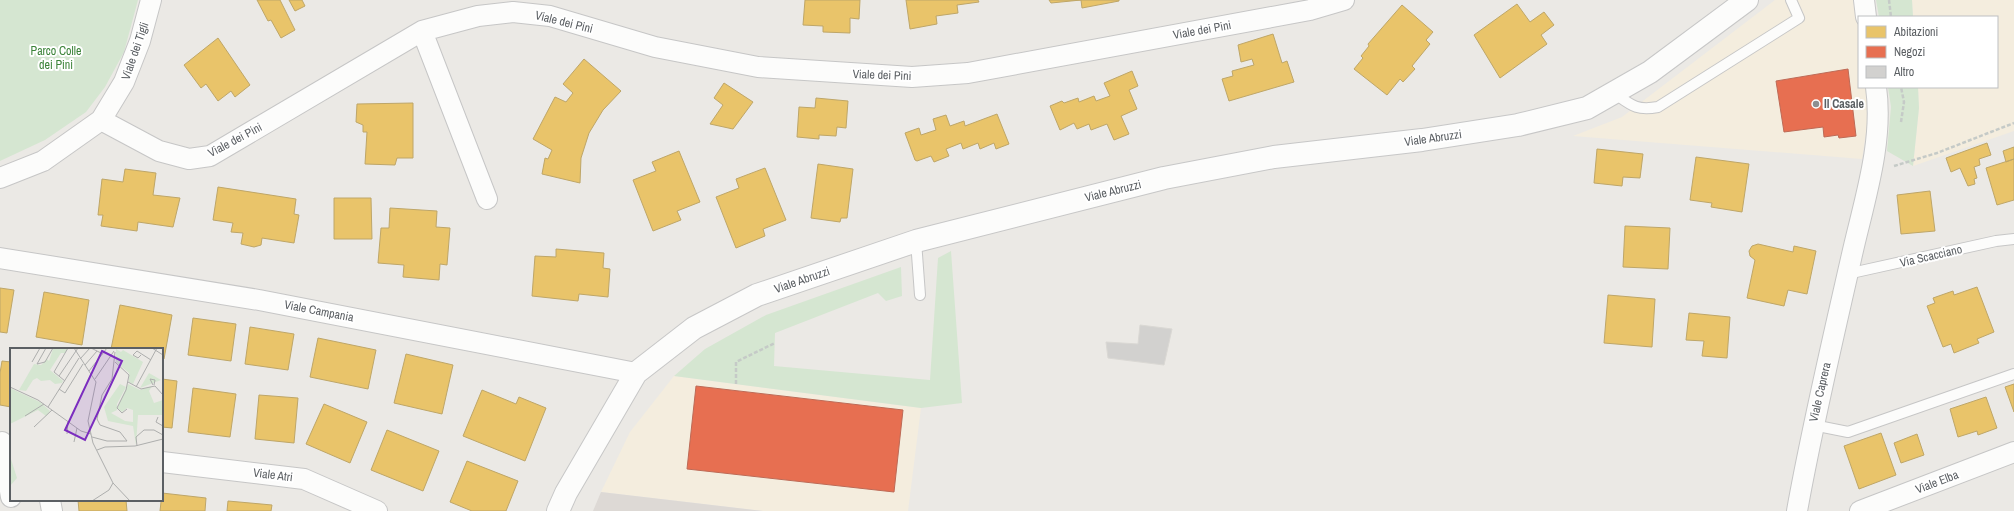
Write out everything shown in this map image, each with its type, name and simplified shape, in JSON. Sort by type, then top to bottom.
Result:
[{"type":"street","name":"Viale dei Tigli","points":[[100,120],[124,82],[140,41],[151,0]]},
{"type":"street","name":"Viale dei Pini","points":[[100,120],[159,151],[189,159],[210,156],[422,31],[478,16],[513,12],[550,16],[655,47],[758,67],[912,77],[968,73],[1310,10],[1344,0]]},
{"type":"street","name":"Viale Abruzzi","points":[[558,511],[566,492],[636,373],[694,328],[757,295],[916,241],[1164,178],[1274,157],[1422,140],[1518,125],[1587,108],[1650,72],[1747,0]]},
{"type":"street","points":[[1864,0],[1866,16]]},
{"type":"street","points":[[422,31],[487,199]]},
{"type":"street","name":"Viale Caprera","points":[[1797,511],[1813,425],[1847,274],[1879,165],[1879,109],[1876,88]]},
{"type":"street","points":[[0,178],[43,161],[100,120]]},
{"type":"street","name":"Viale Campania","points":[[0,258],[260,300],[636,373]]},
{"type":"street","points":[[4,442],[10,489]]},
{"type":"street","name":"Viale Elba","points":[[1860,511],[2014,452]]},
{"type":"street","name":"Viale Atri","points":[[163,462],[304,479],[377,511]]},
{"type":"street","points":[[12,501],[14,511]]},
{"type":"street","points":[[50,501],[52,511]]},
{"type":"lane","points":[[1614,93],[1635,108],[1646,109],[1658,107],[1799,18],[1791,0]]},
{"type":"lane","name":"Via Scacciano","points":[[1847,274],[1996,241],[2014,239]]},
{"type":"lane","points":[[916,241],[920,295]]},
{"type":"lane","points":[[1813,425],[1848,432],[2014,374]]},
{"type":"path","points":[[1889,0],[1891,16]]},
{"type":"path","points":[[1879,165],[1894,166],[1937,153],[2014,123]]},
{"type":"path","points":[[736,384],[736,362],[775,344]]},
{"type":"shaded area","points":[[1775,0],[1853,0],[1858,25],[1858,88],[1867,88],[1870,106],[1862,159],[1573,136],[1622,117]]},
{"type":"shaded area","points":[[1912,0],[2014,0],[2014,131],[1913,166],[1919,108],[1918,88],[1998,88],[1998,16],[1913,16]]},
{"type":"shaded area","points":[[674,376],[921,408],[908,511],[763,511],[601,492],[630,432]]},
{"type":"shaded area","points":[[601,492],[763,511],[593,511]]},
{"type":"green space","name":"Parco Colle dei Pini","points":[[0,0],[138,0],[124,52],[105,87],[86,112],[45,140],[0,161]]},
{"type":"green space","points":[[1876,0],[1912,0],[1913,16],[1879,16]]},
{"type":"green space","points":[[1888,88],[1918,88],[1919,108],[1913,166],[1887,151],[1891,107]]},
{"type":"green space","points":[[951,251],[962,403],[921,408],[674,376],[705,349],[766,315],[901,267],[902,296],[886,301],[878,293],[775,333],[774,366],[930,380],[938,258]]},
{"type":"building: Abitazioni","points":[[257,0],[280,0],[295,30],[281,38],[271,20],[268,21]]},
{"type":"building: Abitazioni","points":[[289,0],[302,0],[305,6],[295,11]]},
{"type":"building: Abitazioni","points":[[805,0],[860,0],[859,19],[850,18],[850,33],[823,32],[823,26],[803,25]]},
{"type":"building: Abitazioni","points":[[906,0],[978,0],[979,2],[957,5],[958,13],[936,16],[937,24],[910,29]]},
{"type":"building: Abitazioni","points":[[1049,0],[1081,0],[1051,3]]},
{"type":"building: Abitazioni","points":[[1081,0],[1119,0],[1119,1],[1082,8]]},
{"type":"building: Abitazioni","points":[[1517,4],[1530,22],[1544,12],[1554,25],[1541,35],[1547,44],[1500,78],[1474,35]]},
{"type":"building: Abitazioni","points":[[1402,5],[1433,32],[1426,40],[1430,44],[1412,66],[1415,69],[1403,82],[1400,79],[1387,95],[1354,69],[1363,58],[1361,56],[1369,46],[1368,44]]},
{"type":"building: Abitazioni","points":[[1273,34],[1282,63],[1287,61],[1294,82],[1229,101],[1222,79],[1233,76],[1232,71],[1254,65],[1252,59],[1241,62],[1238,45]]},
{"type":"building: Abitazioni","points":[[218,38],[250,85],[235,97],[231,91],[218,101],[206,84],[201,88],[184,65]]},
{"type":"building: Abitazioni","points":[[584,59],[621,91],[603,110],[589,133],[581,158],[580,183],[542,174],[545,158],[548,159],[552,150],[533,139],[555,97],[566,102],[573,93],[563,84]]},
{"type":"building: Abitazioni","points":[[1132,71],[1138,86],[1129,90],[1137,109],[1121,116],[1129,134],[1114,140],[1107,124],[1091,130],[1089,124],[1077,129],[1074,123],[1060,130],[1050,106],[1062,101],[1064,103],[1078,98],[1079,102],[1094,96],[1096,101],[1110,96],[1104,83]]},
{"type":"building: Abitazioni","points":[[724,83],[753,102],[733,129],[710,124],[723,105],[714,98]]},
{"type":"building: Abitazioni","points":[[816,98],[848,101],[846,128],[837,127],[836,136],[819,135],[819,139],[797,137],[799,107],[815,108]]},
{"type":"building: Abitazioni","points":[[413,103],[413,158],[397,158],[395,165],[365,164],[367,132],[363,132],[363,125],[356,122],[357,104]]},
{"type":"building: Abitazioni","points":[[997,114],[1009,144],[996,149],[994,143],[980,149],[978,143],[963,149],[961,143],[946,149],[949,156],[934,162],[931,156],[917,161],[915,160],[905,133],[919,128],[921,135],[936,130],[933,119],[946,115],[950,126],[964,121],[965,126]]},
{"type":"building: Abitazioni","points":[[1987,143],[1991,155],[1979,159],[1980,165],[1974,167],[1977,178],[1974,179],[1975,184],[1968,186],[1960,168],[1951,172],[1946,158]]},
{"type":"building: Abitazioni","points":[[2014,147],[2014,159],[2006,162],[2003,151]]},
{"type":"building: Abitazioni","points":[[1597,149],[1643,154],[1640,178],[1623,177],[1622,186],[1594,183]]},
{"type":"building: Abitazioni","points":[[679,151],[700,202],[677,211],[681,220],[653,231],[633,180],[656,171],[652,162]]},
{"type":"building: Abitazioni","points":[[1696,157],[1749,164],[1742,212],[1711,207],[1712,203],[1690,200]]},
{"type":"building: Abitazioni","points":[[2014,159],[2014,200],[1997,205],[1986,168]]},
{"type":"building: Abitazioni","points":[[818,164],[853,169],[847,218],[841,218],[840,222],[811,218]]},
{"type":"building: Abitazioni","points":[[765,168],[786,220],[763,229],[765,236],[736,248],[716,197],[739,188],[736,179]]},
{"type":"building: Abitazioni","points":[[125,169],[156,173],[153,195],[180,198],[173,227],[138,222],[137,231],[101,226],[103,215],[98,215],[102,179],[123,182]]},
{"type":"building: Abitazioni","points":[[218,187],[296,199],[294,214],[299,215],[294,243],[262,238],[261,245],[254,247],[241,244],[243,233],[231,232],[233,223],[213,220]]},
{"type":"building: Abitazioni","points":[[1930,191],[1935,231],[1901,234],[1897,195]]},
{"type":"building: Abitazioni","points":[[334,198],[371,198],[372,239],[334,239]]},
{"type":"building: Abitazioni","points":[[390,208],[437,211],[436,227],[450,228],[447,265],[440,264],[439,280],[403,277],[404,265],[378,263],[381,228],[389,228]]},
{"type":"building: Abitazioni","points":[[1625,226],[1670,228],[1668,269],[1623,267]]},
{"type":"building: Abitazioni","points":[[1758,244],[1793,252],[1794,246],[1816,251],[1807,294],[1788,290],[1784,306],[1747,298],[1755,260],[1750,256],[1749,251],[1752,246]]},
{"type":"building: Abitazioni","points":[[556,249],[604,253],[603,268],[610,269],[608,297],[579,294],[578,301],[532,296],[535,256],[556,257]]},
{"type":"building: Abitazioni","points":[[1977,287],[1994,332],[1977,339],[1979,343],[1954,353],[1951,344],[1943,347],[1927,306],[1935,303],[1933,298],[1953,291],[1954,295]]},
{"type":"building: Abitazioni","points":[[0,288],[14,290],[7,333],[0,332]]},
{"type":"building: Abitazioni","points":[[44,292],[89,300],[82,345],[36,337]]},
{"type":"building: Abitazioni","points":[[1608,295],[1655,299],[1652,347],[1604,343]]},
{"type":"building: Abitazioni","points":[[120,305],[172,315],[164,359],[163,348],[111,348]]},
{"type":"building: Abitazioni","points":[[1689,313],[1730,317],[1727,358],[1702,356],[1704,341],[1686,340]]},
{"type":"building: Abitazioni","points":[[193,318],[236,324],[231,361],[188,355]]},
{"type":"building: Abitazioni","points":[[250,327],[294,334],[288,370],[245,364]]},
{"type":"building: Abitazioni","points":[[318,338],[376,350],[368,389],[310,377]]},
{"type":"building: Abitazioni","points":[[406,354],[453,365],[442,414],[394,403]]},
{"type":"building: Abitazioni","points":[[2,361],[10,362],[10,407],[0,405],[0,373]]},
{"type":"building: Abitazioni","points":[[163,379],[177,381],[172,428],[163,427]]},
{"type":"building: Abitazioni","points":[[2014,384],[2014,412],[2005,387]]},
{"type":"building: Abitazioni","points":[[193,388],[236,394],[230,437],[188,432]]},
{"type":"building: Abitazioni","points":[[482,390],[516,404],[519,397],[546,408],[525,461],[463,436]]},
{"type":"building: Abitazioni","points":[[259,395],[298,398],[294,443],[255,439]]},
{"type":"building: Abitazioni","points":[[1986,397],[1997,428],[1978,435],[1977,431],[1958,437],[1950,409]]},
{"type":"building: Abitazioni","points":[[324,404],[367,422],[350,463],[306,444]]},
{"type":"building: Abitazioni","points":[[387,430],[439,451],[423,491],[371,470]]},
{"type":"building: Abitazioni","points":[[1881,433],[1896,475],[1859,489],[1844,446]]},
{"type":"building: Abitazioni","points":[[1917,434],[1924,455],[1901,463],[1894,443]]},
{"type":"building: Abitazioni","points":[[467,461],[518,481],[506,511],[472,511],[450,502]]},
{"type":"building: Abitazioni","points":[[163,493],[206,498],[205,511],[160,511],[161,501],[163,501]]},
{"type":"building: Abitazioni","points":[[78,501],[126,501],[127,511],[79,511]]},
{"type":"building: Abitazioni","points":[[228,501],[272,505],[271,511],[227,511]]},
{"type":"building: Negozi","name":"Il Casale","points":[[1848,69],[1856,136],[1839,138],[1838,135],[1824,137],[1823,127],[1784,132],[1776,81]]},
{"type":"building: Negozi","points":[[696,386],[903,410],[894,492],[687,469]]},
{"type":"building: Altro","points":[[1140,325],[1172,329],[1164,365],[1108,358],[1106,342],[1138,344]]},
{"type":"place","name":"Il Casale","points":[[1816,104]]}]
